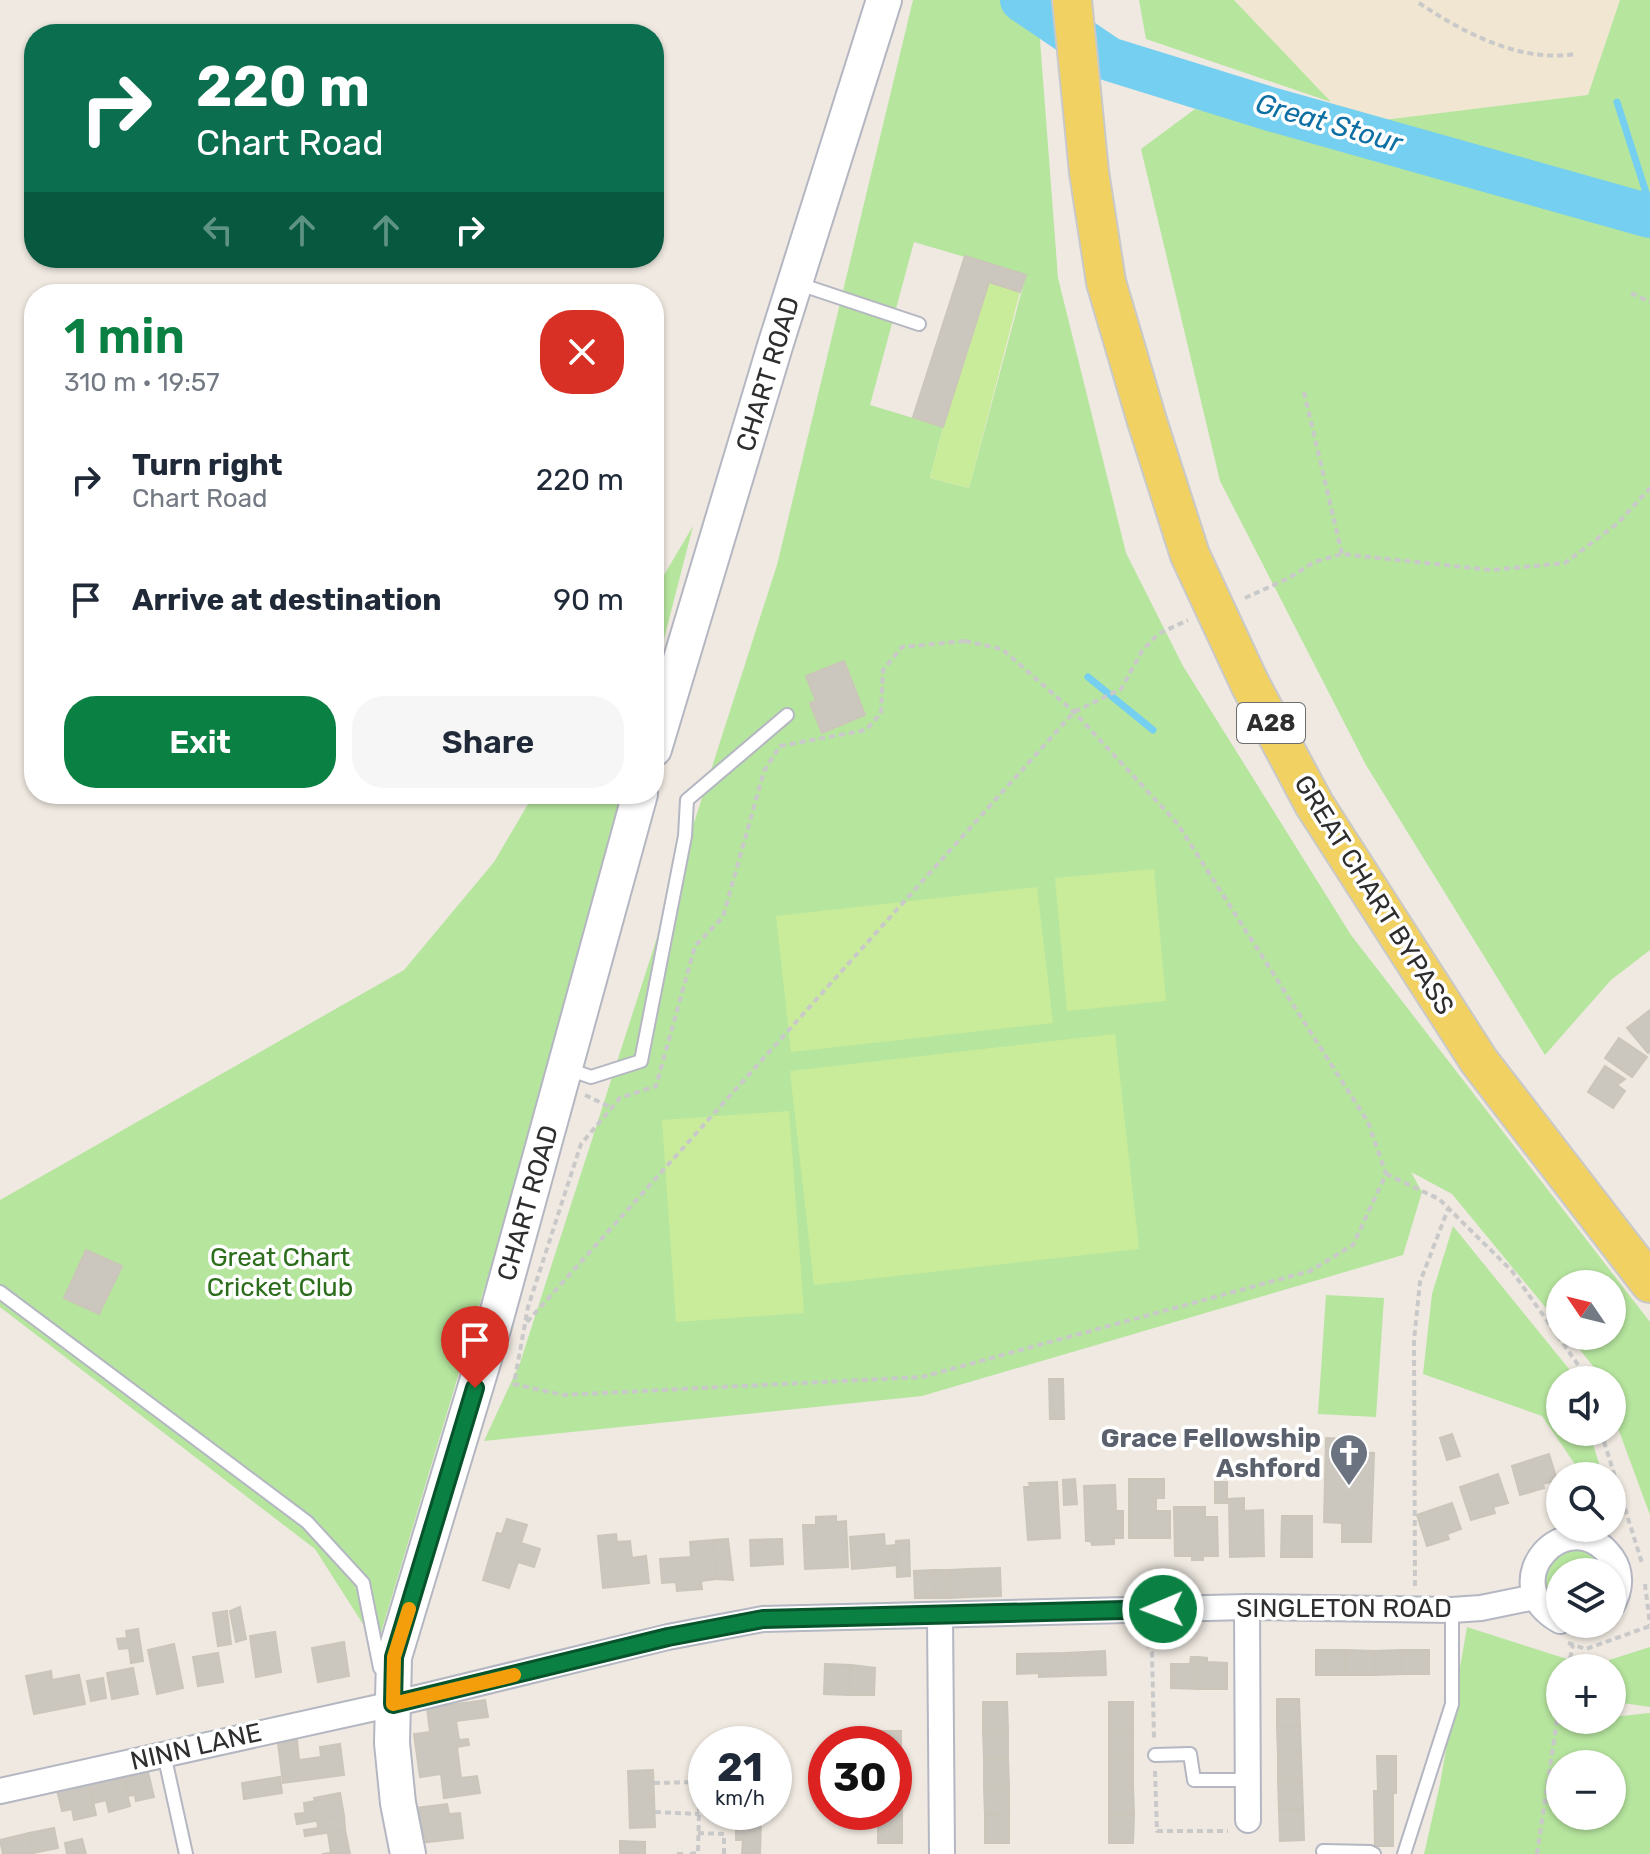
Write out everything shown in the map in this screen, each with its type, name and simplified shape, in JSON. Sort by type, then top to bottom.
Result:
[{"type":"main road","name":"GREAT CHART BYPASS","points":[[1072,0],[1089,172],[1106,282],[1190,555],[1250,684],[1314,804],[1479,1061],[1650,1283]]},
{"type":"street","name":"CHART ROAD","points":[[664,716],[884,0]]},
{"type":"street","name":"CHART ROAD","points":[[408,1854],[393,1758],[394,1657],[509,1327],[565,1068],[637,804]]},
{"type":"street","points":[[1546,1613],[1535,1597],[1532,1579],[1535,1566],[1548,1547],[1569,1538],[1586,1538],[1604,1547],[1612,1558]]},
{"type":"street","name":"SINGLETON ROAD","points":[[393,1704],[668,1637],[763,1619],[1247,1607],[1452,1610],[1481,1608],[1535,1597]]},
{"type":"street","points":[[1247,1607],[1248,1820]]},
{"type":"street","points":[[940,1616],[942,1854]]},
{"type":"street","name":"NINN LANE","points":[[0,1791],[393,1704]]},
{"type":"lane","points":[[796,283],[919,324]]},
{"type":"lane","points":[[565,1068],[591,1077],[641,1061],[685,836],[687,800],[787,715]]},
{"type":"lane","points":[[0,1292],[307,1522],[363,1583],[383,1690],[393,1704]]},
{"type":"lane","points":[[1404,1854],[1452,1704],[1452,1610]]},
{"type":"lane","points":[[164,1754],[186,1854]]},
{"type":"lane","points":[[1155,1755],[1190,1754],[1194,1780],[1248,1780]]},
{"type":"lane","points":[[1323,1851],[1374,1854]]},
{"type":"path","points":[[1419,3],[1451,25],[1530,54],[1553,57],[1575,54]]},
{"type":"path","points":[[1631,293],[1650,302]]},
{"type":"path","points":[[1304,392],[1342,554]]},
{"type":"path","points":[[1238,601],[1289,578],[1314,562],[1342,554],[1491,570],[1565,563],[1618,523],[1650,488]]},
{"type":"path","points":[[509,1327],[528,1307],[581,1144],[620,1098],[656,1086],[695,946],[723,917],[764,771],[780,746],[866,730],[881,713],[883,670],[902,647],[965,641],[1002,649],[1074,712],[1177,823],[1368,1122],[1386,1174],[1353,1245],[1310,1271],[922,1377],[563,1395],[514,1384],[509,1327],[1074,712],[1121,689],[1142,651],[1158,634],[1188,620]]},
{"type":"path","points":[[1386,1174],[1439,1199],[1512,1271],[1579,1366]]},
{"type":"path","points":[[1415,1609],[1414,1340],[1420,1282],[1448,1209]]},
{"type":"path","points":[[1606,1446],[1643,1569]]},
{"type":"path","points":[[1645,1583],[1650,1625]]},
{"type":"path","points":[[1571,1654],[1573,1645]]},
{"type":"path","points":[[1537,1854],[1555,1734]]},
{"type":"path","points":[[654,1783],[688,1782]]},
{"type":"path","points":[[655,1812],[688,1814]]},
{"type":"path","points":[[677,1854],[698,1853],[698,1830]]},
{"type":"path","points":[[698,1833],[724,1834],[724,1854]]},
{"type":"shaded area","points":[[1234,0],[1620,0],[1588,95],[1351,124]]},
{"type":"green space","points":[[913,0],[1037,0],[1058,278],[1126,553],[1183,666],[1351,935],[1610,1270],[1546,1270],[1546,1308],[1452,1194],[1411,1172],[1422,1192],[1403,1255],[922,1396],[484,1441],[520,1363],[777,565]],"holes":[[[914,242],[1026,275],[969,488],[930,478],[943,427],[870,405]]]},
{"type":"green space","points":[[1139,0],[1234,0],[1331,102],[1146,39]]},
{"type":"green space","points":[[1620,0],[1650,0],[1650,950],[1611,980],[1545,1055],[1366,765],[1220,481],[1141,149],[1195,109],[1339,145],[1351,124],[1588,95]]},
{"type":"green space","points":[[989,282],[1020,292],[969,488],[930,478]]},
{"type":"green space","points":[[693,526],[664,639],[664,575]]},
{"type":"green space","name":"Great Chart Cricket Club","points":[[528,804],[621,804],[579,973],[377,1646],[315,1549],[0,1307],[0,1200],[404,970],[494,862]]},
{"type":"green space","points":[[1154,869],[1166,1001],[1067,1011],[1055,878]]},
{"type":"green space","points":[[1037,887],[1053,1023],[791,1052],[776,916]]},
{"type":"green space","points":[[1115,1034],[1139,1249],[814,1285],[790,1071]]},
{"type":"green space","points":[[789,1111],[804,1313],[676,1322],[662,1120]]},
{"type":"green space","points":[[1453,1226],[1546,1341],[1546,1350],[1554,1350],[1567,1366],[1546,1366],[1546,1422],[1542,1416],[1423,1374],[1432,1294]]},
{"type":"green space","points":[[1626,1291],[1650,1322],[1650,1515],[1625,1446],[1626,1366],[1593,1366],[1580,1350],[1626,1350]]},
{"type":"green space","points":[[1326,1295],[1384,1298],[1376,1417],[1318,1414]]},
{"type":"green space","points":[[1562,1446],[1593,1446],[1599,1462],[1573,1462]]},
{"type":"green space","points":[[1575,1547],[1594,1552],[1598,1558],[1553,1558]]},
{"type":"green space","points":[[1467,1627],[1551,1654],[1546,1654],[1546,1734],[1626,1734],[1626,1716],[1650,1713],[1650,1854],[1424,1854],[1440,1784]]},
{"type":"green space","points":[[1650,1647],[1650,1707],[1626,1703],[1626,1655]]},
{"type":"building","points":[[965,256],[1026,275],[1020,292],[989,282],[943,427],[913,417]]},
{"type":"building","points":[[844,661],[865,715],[822,733],[810,703],[816,701],[806,676]]},
{"type":"building","points":[[1650,1010],[1650,1052],[1648,1053],[1627,1028]]},
{"type":"building","points":[[1619,1038],[1647,1057],[1632,1077],[1605,1058]]},
{"type":"building","points":[[1605,1066],[1625,1079],[1617,1085],[1625,1091],[1613,1108],[1588,1092]]},
{"type":"building","points":[[86,1250],[122,1266],[99,1314],[64,1298]]},
{"type":"building","points":[[1049,1379],[1063,1379],[1064,1419],[1050,1419]]},
{"type":"building","points":[[1452,1434],[1460,1456],[1447,1460],[1440,1438]]},
{"type":"building","name":"Grace Fellowship Ashford","points":[[1326,1438],[1343,1439],[1343,1452],[1374,1453],[1371,1542],[1342,1542],[1342,1523],[1324,1522]]},
{"type":"building","points":[[1549,1454],[1551,1462],[1546,1462],[1544,1488],[1520,1495],[1512,1466]]},
{"type":"building","points":[[1498,1474],[1508,1503],[1493,1507],[1495,1513],[1471,1520],[1460,1487]]},
{"type":"building","points":[[1075,1479],[1077,1504],[1064,1505],[1063,1480]]},
{"type":"building","points":[[1129,1479],[1164,1479],[1164,1498],[1156,1498],[1156,1511],[1170,1511],[1170,1538],[1129,1538]]},
{"type":"building","points":[[1057,1482],[1060,1538],[1028,1540],[1024,1487],[1030,1487],[1029,1483]]},
{"type":"building","points":[[1215,1482],[1227,1482],[1227,1503],[1215,1503]]},
{"type":"building","points":[[1115,1485],[1116,1511],[1123,1511],[1123,1538],[1114,1538],[1114,1544],[1092,1545],[1091,1541],[1086,1541],[1084,1486]]},
{"type":"building","points":[[1244,1498],[1244,1511],[1263,1510],[1264,1556],[1230,1557],[1229,1499]]},
{"type":"building","points":[[1452,1503],[1461,1529],[1447,1534],[1449,1539],[1427,1546],[1417,1515]]},
{"type":"building","points":[[1174,1507],[1205,1507],[1205,1517],[1217,1517],[1218,1556],[1192,1560],[1192,1556],[1175,1556]]},
{"type":"building","points":[[836,1516],[836,1522],[846,1521],[848,1567],[805,1569],[803,1525],[816,1525],[816,1517]]},
{"type":"building","points":[[1282,1516],[1312,1516],[1312,1557],[1281,1557]]},
{"type":"building","points":[[507,1519],[527,1525],[521,1543],[540,1549],[534,1567],[518,1562],[509,1588],[483,1580],[497,1533],[502,1534]]},
{"type":"building","points":[[616,1534],[617,1542],[630,1541],[632,1558],[646,1556],[649,1583],[603,1588],[598,1536]]},
{"type":"building","points":[[884,1534],[885,1546],[896,1545],[898,1565],[852,1569],[850,1537]]},
{"type":"building","points":[[728,1539],[733,1580],[717,1579],[713,1540]]},
{"type":"building","points":[[782,1539],[783,1564],[751,1566],[750,1540]]},
{"type":"building","points":[[713,1540],[717,1579],[701,1581],[702,1589],[677,1591],[676,1582],[662,1583],[660,1559],[691,1557],[690,1542]]},
{"type":"building","points":[[909,1540],[910,1576],[897,1577],[896,1541]]},
{"type":"building","points":[[1000,1568],[1001,1596],[968,1597],[968,1569]]},
{"type":"building","points":[[968,1569],[968,1597],[950,1598],[950,1570]]},
{"type":"building","points":[[933,1570],[950,1570],[950,1598],[934,1598]]},
{"type":"building","points":[[933,1570],[934,1598],[915,1598],[914,1571]]},
{"type":"building","points":[[240,1607],[246,1639],[236,1642],[230,1611]]},
{"type":"building","points":[[227,1611],[231,1644],[218,1646],[213,1613]]},
{"type":"building","points":[[138,1629],[143,1661],[131,1663],[129,1648],[119,1649],[117,1639],[127,1638],[126,1631]]},
{"type":"building","points":[[275,1632],[281,1672],[256,1677],[250,1636]]},
{"type":"building","points":[[344,1642],[349,1676],[318,1682],[312,1648]]},
{"type":"building","points":[[174,1644],[183,1688],[157,1694],[148,1650]]},
{"type":"building","points":[[1316,1650],[1345,1650],[1345,1675],[1316,1675]]},
{"type":"building","points":[[1345,1650],[1374,1651],[1375,1675],[1345,1675]]},
{"type":"building","points":[[1401,1650],[1429,1650],[1429,1674],[1402,1674]]},
{"type":"building","points":[[1401,1650],[1402,1674],[1375,1675],[1374,1651]]},
{"type":"building","points":[[1105,1651],[1106,1675],[1067,1676],[1066,1653]]},
{"type":"building","points":[[218,1653],[223,1682],[198,1686],[193,1657]]},
{"type":"building","points":[[1066,1653],[1067,1676],[1017,1674],[1017,1654]]},
{"type":"building","points":[[1191,1657],[1198,1657],[1198,1689],[1171,1688],[1171,1664],[1190,1664]]},
{"type":"building","points":[[1198,1657],[1207,1658],[1207,1662],[1227,1663],[1227,1689],[1198,1689]]},
{"type":"building","points":[[825,1664],[851,1665],[850,1695],[824,1694]]},
{"type":"building","points":[[851,1665],[875,1668],[874,1695],[850,1695]]},
{"type":"building","points":[[133,1668],[138,1694],[112,1699],[107,1673]]},
{"type":"building","points":[[51,1671],[52,1680],[79,1675],[85,1704],[34,1714],[26,1676]]},
{"type":"building","points":[[103,1678],[106,1698],[91,1701],[87,1681]]},
{"type":"building","points":[[1277,1699],[1299,1699],[1300,1726],[1277,1727]]},
{"type":"building","points":[[485,1700],[488,1717],[456,1721],[459,1740],[468,1739],[469,1745],[457,1747],[461,1778],[477,1776],[480,1793],[444,1798],[441,1774],[420,1777],[414,1734],[430,1732],[427,1708]]},
{"type":"building","points":[[983,1702],[1007,1702],[1008,1730],[983,1730]]},
{"type":"building","points":[[1109,1702],[1133,1702],[1133,1731],[1109,1731]]},
{"type":"building","points":[[1300,1726],[1301,1754],[1278,1755],[1277,1727]]},
{"type":"building","points":[[983,1730],[1008,1730],[1008,1759],[984,1759]]},
{"type":"building","points":[[1109,1731],[1133,1731],[1133,1758],[1109,1758]]},
{"type":"building","points":[[297,1740],[299,1760],[321,1757],[320,1747],[340,1744],[344,1775],[283,1783],[278,1743]]},
{"type":"building","points":[[1301,1754],[1302,1781],[1278,1781],[1278,1755]]},
{"type":"building","points":[[1377,1756],[1396,1756],[1393,1846],[1375,1846]]},
{"type":"building","points":[[1109,1758],[1133,1758],[1133,1786],[1109,1787]]},
{"type":"building","points":[[984,1759],[1008,1759],[1009,1786],[984,1786]]},
{"type":"building","points":[[147,1768],[154,1797],[136,1801],[135,1795],[128,1796],[122,1774]]},
{"type":"building","points":[[653,1770],[654,1797],[629,1798],[628,1771]]},
{"type":"building","points":[[122,1774],[130,1806],[109,1812],[106,1800],[94,1803],[89,1783]]},
{"type":"building","points":[[280,1777],[282,1793],[244,1799],[242,1783]]},
{"type":"building","points":[[1278,1781],[1302,1781],[1303,1809],[1279,1810]]},
{"type":"building","points":[[89,1783],[96,1815],[74,1820],[72,1809],[62,1811],[57,1790]]},
{"type":"building","points":[[984,1786],[1009,1786],[1009,1814],[985,1815]]},
{"type":"building","points":[[1133,1786],[1134,1815],[1109,1815],[1109,1787]]},
{"type":"building","points":[[340,1793],[344,1816],[297,1824],[295,1814],[305,1813],[304,1803]]},
{"type":"building","points":[[654,1797],[655,1827],[630,1828],[629,1798]]},
{"type":"building","points":[[447,1804],[449,1814],[460,1813],[463,1838],[411,1844],[406,1809]]},
{"type":"building","points":[[1303,1809],[1304,1840],[1280,1841],[1279,1810]]},
{"type":"building","points":[[1009,1814],[1009,1843],[985,1843],[985,1815]]},
{"type":"building","points":[[1109,1815],[1134,1815],[1133,1843],[1109,1843]]},
{"type":"building","points":[[344,1816],[345,1830],[305,1836],[304,1830],[318,1828],[317,1820]]},
{"type":"building","points":[[54,1828],[58,1848],[33,1853],[29,1833]]},
{"type":"building","points":[[345,1830],[350,1854],[322,1854],[331,1853],[328,1833]]},
{"type":"building","points":[[736,1830],[761,1830],[760,1854],[742,1854],[743,1840],[736,1840]]},
{"type":"building","points":[[878,1830],[902,1830],[902,1843],[878,1843]]},
{"type":"building","points":[[29,1833],[33,1853],[3,1854],[0,1840]]},
{"type":"building","points":[[82,1839],[86,1854],[67,1854],[65,1843]]},
{"type":"building","points":[[620,1841],[645,1842],[645,1854],[620,1854]]},
{"type":"waterway","name":"Great Stour","points":[[1022,0],[1109,59],[1270,109],[1650,216]]},
{"type":"waterway","points":[[1617,102],[1650,205]]},
{"type":"waterway","points":[[1088,677],[1153,730]]},
{"type":"slow traffic","points":[[409,1609],[394,1657],[393,1704],[514,1675]]},
{"type":"place","name":"Grace Fellowship Ashford","points":[[1349,1487]]},
{"type":"route","points":[[475,1388],[394,1657],[393,1704],[668,1637],[763,1619],[1163,1609]]}]
